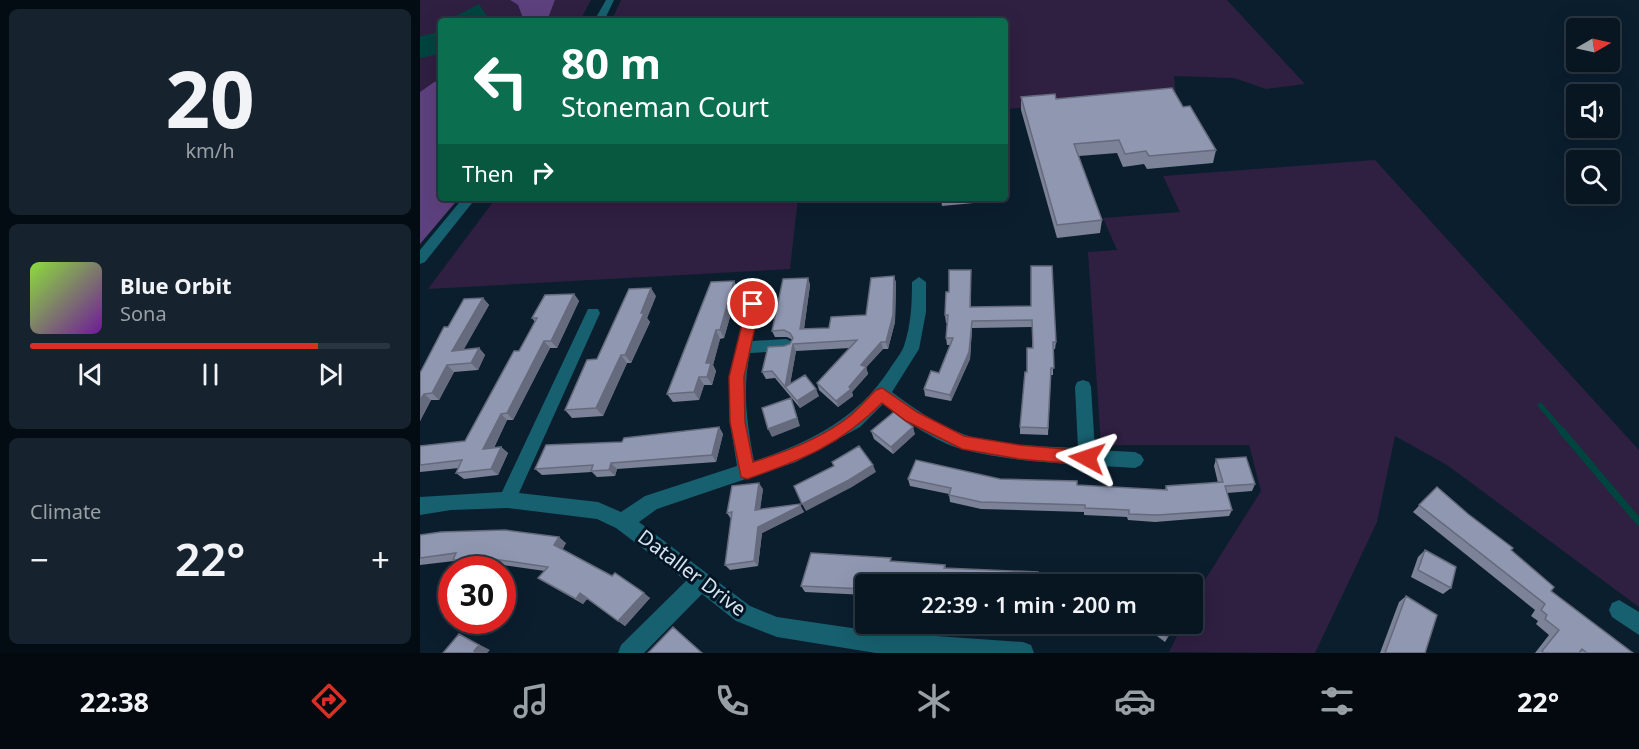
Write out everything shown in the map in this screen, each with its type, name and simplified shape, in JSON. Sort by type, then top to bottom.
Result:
[{"type":"street","points":[[601,18],[610,0]]},
{"type":"street","points":[[420,259],[468,201]]},
{"type":"street","points":[[623,522],[651,502],[790,457],[854,422],[882,394],[911,349],[919,312],[919,282]]},
{"type":"street","points":[[747,472],[738,422],[737,377],[753,304]]},
{"type":"street","points":[[507,500],[593,313]]},
{"type":"street","points":[[743,348],[786,345]]},
{"type":"street","points":[[1083,387],[1087,458]]},
{"type":"street","points":[[882,394],[912,416],[962,442],[1019,452],[1134,460]]},
{"type":"street","name":"Dataller Drive","points":[[420,506],[451,502],[507,500],[598,511],[623,522],[743,614],[777,627],[879,643],[1023,653]]},
{"type":"street","points":[[629,653],[701,580]]},
{"type":"street","points":[[1619,610],[1639,625]]},
{"type":"shaded area","points":[[420,0],[510,0],[518,5],[523,18],[438,18],[438,81],[420,92]]},
{"type":"shaded area","points":[[510,0],[555,0],[548,18],[523,18],[518,5]]},
{"type":"shaded area","points":[[555,0],[591,0],[582,18],[548,18]]},
{"type":"shaded area","points":[[621,0],[1227,0],[1305,84],[1266,89],[1234,78],[1174,76],[1176,97],[1008,109],[1008,18],[612,18]]},
{"type":"shaded area","points":[[479,4],[488,18],[452,18]]},
{"type":"shaded area","points":[[438,28],[438,55],[420,58],[420,36],[434,33]]},
{"type":"shaded area","points":[[438,81],[438,201],[456,201],[420,244],[420,92]]},
{"type":"shaded area","points":[[1375,160],[1639,450],[1639,607],[1447,465],[1395,436],[1377,522],[1315,653],[1169,652],[1178,634],[1203,634],[1203,583],[1261,491],[1249,445],[1101,445],[1088,252],[1117,250],[1103,218],[1180,212],[1163,176]]},
{"type":"shaded area","points":[[494,201],[798,201],[790,269],[428,289]]},
{"type":"building","points":[[1172,88],[1183,107],[1190,106],[1216,150],[1149,156],[1146,151],[1125,154],[1119,140],[1074,144],[1102,220],[1057,225],[1021,97],[1055,94],[1056,99]]},
{"type":"building","points":[[1031,266],[1052,266],[1056,342],[1053,342],[1054,368],[1051,368],[1048,428],[1020,427],[1025,372],[1027,372],[1027,348],[1033,348],[1032,320],[972,321],[969,352],[950,395],[924,389],[931,371],[939,373],[953,338],[946,338],[948,315],[945,315],[946,292],[949,292],[949,270],[971,270],[970,307],[1031,306]]},
{"type":"building","points":[[894,276],[893,315],[886,342],[881,342],[861,365],[866,367],[849,387],[851,389],[836,401],[817,383],[857,340],[793,344],[785,387],[772,371],[762,372],[768,347],[790,344],[793,338],[784,330],[772,331],[783,279],[808,278],[800,329],[829,328],[831,317],[866,315],[871,278]]},
{"type":"building","points":[[734,281],[720,330],[716,330],[706,363],[711,363],[707,377],[699,377],[694,392],[667,394],[711,282]]},
{"type":"building","points":[[651,288],[641,313],[644,313],[625,355],[621,355],[596,408],[565,410],[587,360],[597,359],[629,289]]},
{"type":"building","points":[[574,294],[551,341],[544,341],[507,413],[501,414],[483,449],[501,447],[491,469],[456,473],[462,460],[420,465],[420,446],[465,441],[514,351],[519,351],[537,318],[532,318],[545,295]]},
{"type":"building","points":[[483,298],[452,351],[479,348],[471,363],[447,365],[432,393],[424,394],[420,400],[420,373],[444,327],[448,327],[464,299]]},
{"type":"building","points":[[805,375],[816,389],[797,401],[785,387]]},
{"type":"building","points":[[791,398],[797,418],[768,429],[762,408]]},
{"type":"building","points":[[894,412],[913,427],[891,447],[871,431]]},
{"type":"building","points":[[719,427],[712,455],[611,463],[609,470],[591,471],[593,465],[535,469],[546,445],[622,442],[624,438]]},
{"type":"building","points":[[859,446],[873,465],[802,504],[794,486],[834,466],[832,462]]},
{"type":"building","points":[[1246,457],[1255,484],[1225,486],[1232,510],[1157,515],[1129,514],[1129,510],[1085,508],[1085,505],[981,502],[949,495],[951,488],[908,479],[916,460],[1000,479],[1077,481],[1077,485],[1167,490],[1166,486],[1223,482],[1216,459]]},
{"type":"building","points":[[759,483],[755,510],[800,504],[800,506],[758,527],[754,561],[725,565],[732,512],[727,513],[732,486]]},
{"type":"building","points":[[1437,487],[1513,548],[1511,550],[1554,587],[1551,591],[1633,653],[1587,653],[1582,649],[1579,653],[1544,653],[1542,651],[1559,630],[1545,619],[1547,615],[1541,610],[1545,604],[1419,505]]},
{"type":"building","points":[[505,530],[559,537],[554,545],[612,576],[615,573],[644,593],[618,621],[580,593],[576,599],[538,578],[548,567],[516,562],[516,556],[455,556],[456,553],[420,558],[420,535]]},
{"type":"building","points":[[1425,550],[1456,567],[1451,588],[1418,570]]},
{"type":"building","points":[[811,553],[891,558],[890,561],[945,565],[944,568],[1038,572],[1038,574],[855,574],[855,588],[801,586]]},
{"type":"building","points":[[1406,596],[1437,615],[1425,653],[1385,653]]},
{"type":"building","points":[[673,627],[702,653],[648,653]]},
{"type":"building","points":[[459,634],[479,645],[474,651],[476,653],[443,653]]},
{"type":"waterway","points":[[1540,405],[1564,433]]},
{"type":"waterway","points":[[1562,431],[1639,522]]},
{"type":"route","points":[[753,304],[737,377],[738,422],[747,472],[790,457],[820,442],[854,422],[882,394],[912,416],[962,442],[1019,452],[1087,458]]}]
